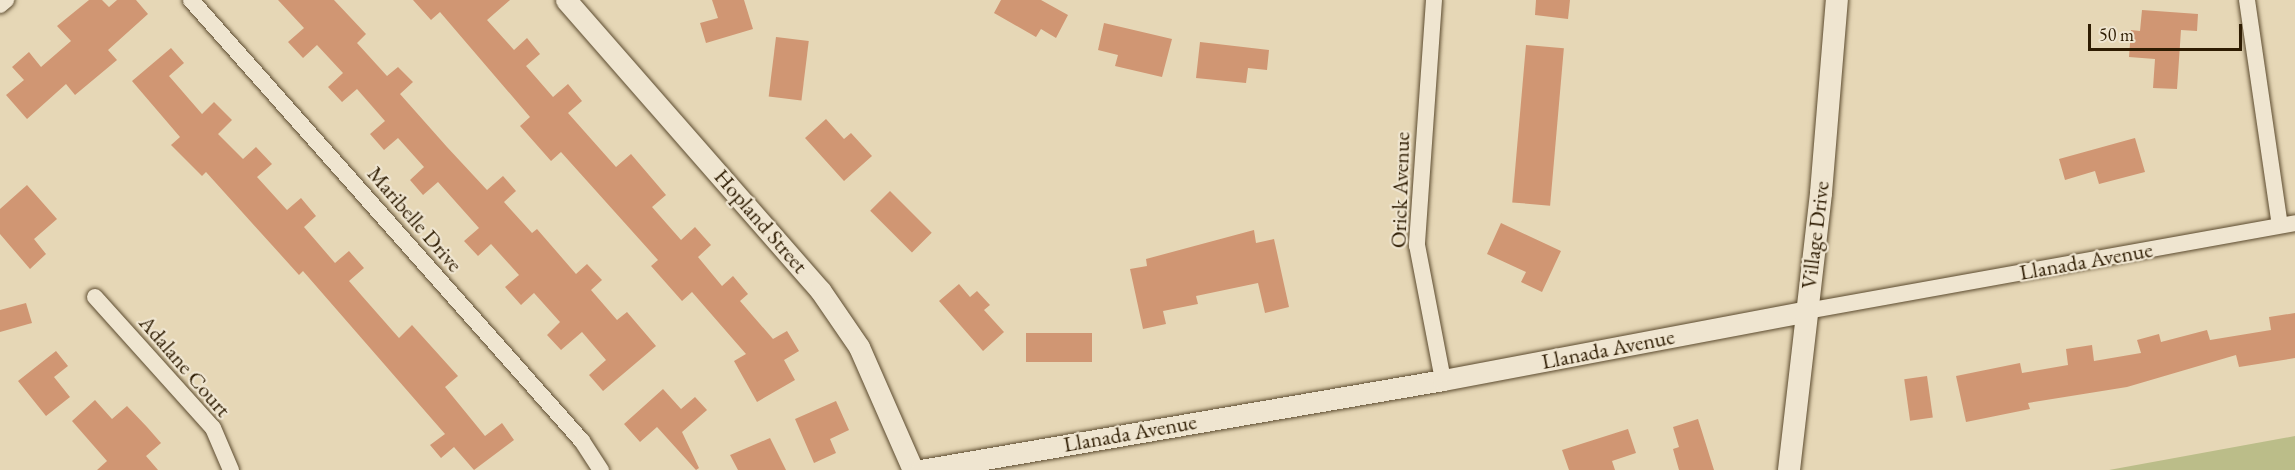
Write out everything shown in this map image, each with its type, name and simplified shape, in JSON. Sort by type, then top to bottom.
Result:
[{"type":"main road","name":"Village Drive","points":[[1789,470],[1837,0]]},
{"type":"street","points":[[0,4],[6,0]]},
{"type":"street","name":"Maribelle Drive","points":[[191,0],[582,441],[602,470]]},
{"type":"street","name":"Hopland Street","points":[[566,0],[820,290],[859,347],[913,470]]},
{"type":"street","name":"Orick Avenue","points":[[1434,0],[1417,245],[1443,380]]},
{"type":"street","points":[[2247,0],[2287,224]]},
{"type":"street","name":"Llanada Avenue","points":[[921,470],[1443,380],[2287,224]]},
{"type":"street","name":"Adalane Court","points":[[95,297],[213,428],[231,470]]},
{"type":"green space","points":[[2295,436],[2295,470],[2109,470]]},
{"type":"building","points":[[89,0],[102,0],[109,7],[117,0],[136,0],[148,14],[108,50],[117,60],[75,95],[66,84],[27,119],[6,95],[24,80],[12,67],[29,52],[41,67],[71,41],[57,26]]},
{"type":"building","points":[[278,0],[334,0],[366,34],[357,43],[387,76],[398,67],[413,82],[400,94],[487,190],[503,176],[516,191],[504,202],[532,233],[537,229],[576,274],[587,264],[602,280],[591,290],[617,320],[627,312],[656,346],[603,391],[589,375],[606,360],[582,332],[561,350],[547,335],[560,322],[534,293],[521,305],[505,287],[519,275],[491,244],[478,256],[464,241],[479,228],[438,182],[423,195],[410,180],[424,167],[398,138],[384,150],[370,134],[385,121],[357,89],[342,102],[328,87],[343,73],[317,45],[303,58],[288,42],[304,28]]},
{"type":"building","points":[[413,0],[510,0],[487,20],[514,50],[527,38],[540,54],[526,66],[553,97],[568,84],[582,101],[568,113],[616,167],[631,154],[666,195],[652,207],[681,240],[695,227],[711,245],[698,257],[722,286],[733,276],[748,294],[740,301],[773,339],[787,331],[799,351],[784,360],[795,380],[757,402],[734,361],[746,354],[692,292],[682,301],[651,266],[658,260],[561,152],[551,161],[520,126],[530,117],[440,12],[431,20]]},
{"type":"building","points":[[712,0],[744,0],[753,29],[706,43],[700,23],[718,18]]},
{"type":"building","points":[[1001,0],[1041,0],[1068,15],[1056,38],[1041,29],[1036,37],[994,13]]},
{"type":"building","points":[[1536,0],[1570,0],[1568,19],[1535,15]]},
{"type":"building","points":[[2142,10],[2198,14],[2197,31],[2181,30],[2177,89],[2153,88],[2155,59],[2129,57],[2131,30],[2140,31]]},
{"type":"building","points":[[1104,23],[1172,39],[1162,77],[1115,66],[1118,55],[1098,50]]},
{"type":"building","points":[[776,37],[809,41],[801,101],[769,97]]},
{"type":"building","points":[[1200,42],[1269,50],[1267,70],[1248,68],[1246,83],[1196,78]]},
{"type":"building","points":[[1526,45],[1564,48],[1550,206],[1512,202]]},
{"type":"building","points":[[171,48],[184,63],[169,76],[202,114],[214,102],[232,120],[218,134],[243,159],[256,147],[272,164],[257,177],[287,210],[301,198],[316,216],[304,227],[335,263],[349,251],[364,268],[349,281],[399,338],[412,325],[458,376],[445,387],[485,436],[502,423],[514,440],[474,470],[454,447],[441,458],[430,445],[445,434],[303,271],[299,275],[206,172],[202,176],[171,145],[180,137],[132,81]]},
{"type":"building","points":[[826,119],[844,139],[851,133],[872,156],[844,181],[805,138]]},
{"type":"building","points":[[2135,138],[2145,172],[2099,184],[2095,171],[2065,180],[2059,159]]},
{"type":"building","points":[[27,185],[57,219],[34,239],[46,254],[30,269],[0,234],[0,209]]},
{"type":"building","points":[[890,191],[932,233],[912,253],[870,211]]},
{"type":"building","points":[[1501,223],[1561,251],[1542,292],[1521,282],[1526,272],[1487,254]]},
{"type":"building","points":[[1254,230],[1256,243],[1274,239],[1289,307],[1265,313],[1258,283],[1196,296],[1198,304],[1163,311],[1166,324],[1143,329],[1130,269],[1147,266],[1146,259]]},
{"type":"building","points":[[959,284],[970,297],[977,291],[990,305],[984,310],[1004,332],[983,351],[939,301]]},
{"type":"building","points":[[26,303],[32,323],[0,332],[0,310]]},
{"type":"building","points":[[2295,313],[2295,358],[2239,367],[2236,355],[2127,387],[2028,403],[2030,409],[1966,422],[1956,376],[2020,363],[2022,373],[2068,365],[2066,349],[2092,345],[2094,361],[2141,353],[2137,340],[2159,334],[2161,342],[2207,330],[2210,340],[2271,330],[2269,317]]},
{"type":"building","points":[[1026,333],[1092,333],[1092,362],[1026,362]]},
{"type":"building","points":[[56,351],[68,366],[54,377],[70,397],[46,416],[18,381]]},
{"type":"building","points":[[1927,376],[1933,418],[1910,421],[1904,379]]},
{"type":"building","points":[[663,389],[681,409],[695,397],[707,410],[682,432],[699,468],[696,470],[657,427],[640,442],[624,424]]},
{"type":"building","points":[[95,400],[112,419],[127,406],[147,427],[161,443],[146,456],[158,470],[97,470],[107,461],[72,421]]},
{"type":"building","points":[[836,401],[849,430],[830,439],[836,453],[814,463],[795,419]]},
{"type":"building","points":[[1698,419],[1714,470],[1679,470],[1673,449],[1679,447],[1673,427]]},
{"type":"building","points":[[1628,429],[1636,453],[1612,461],[1615,470],[1569,470],[1562,450]]},
{"type":"building","points":[[770,438],[786,470],[738,470],[730,455]]}]
